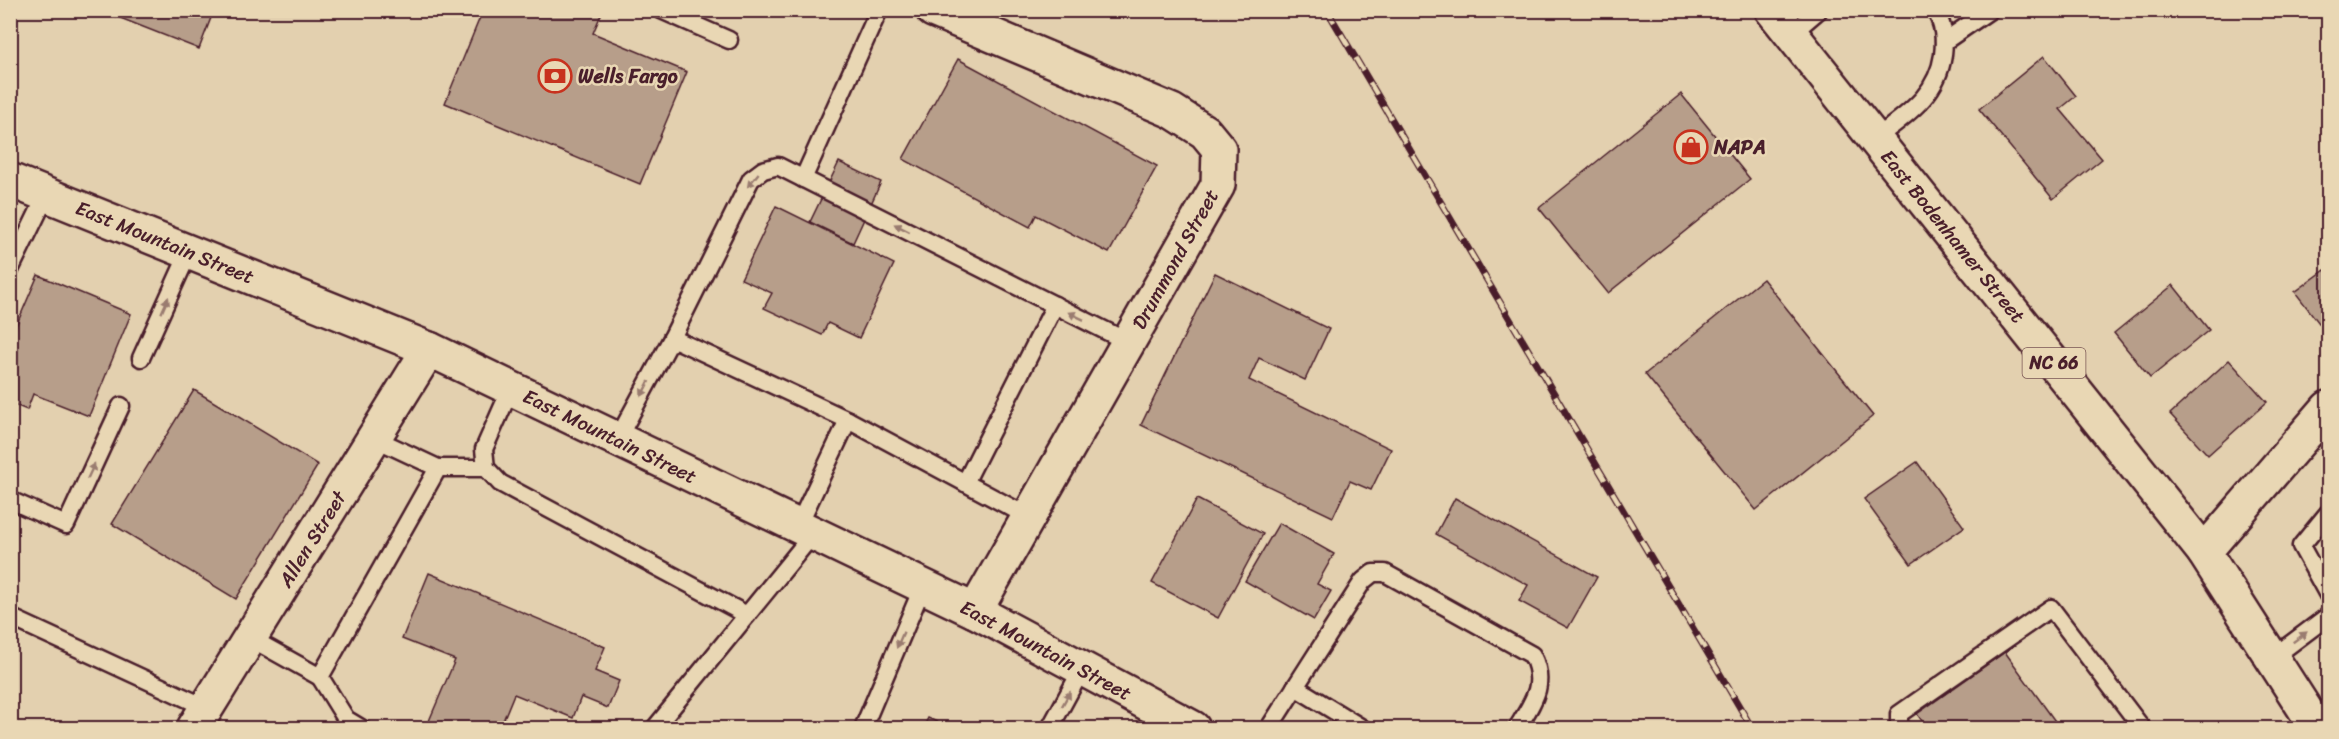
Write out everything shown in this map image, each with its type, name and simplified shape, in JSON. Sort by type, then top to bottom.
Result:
[{"type":"main road","name":"Drummond Street","points":[[933,10],[1172,111],[1205,132],[1219,149],[1218,185],[975,611]]},
{"type":"main road","name":"East Bodenhamer Street","points":[[1781,22],[2204,552],[2317,729]]},
{"type":"main road","name":"East Mountain Street","points":[[10,180],[429,349],[975,611],[1188,728]]},
{"type":"main road","name":"Allen Street","points":[[200,718],[429,349]]},
{"type":"main road","points":[[2204,552],[2328,408]]},
{"type":"lane","points":[[661,10],[729,40]]},
{"type":"lane","points":[[803,179],[879,10]]},
{"type":"lane","points":[[1781,22],[1819,10]]},
{"type":"lane","points":[[1875,139],[1920,103],[1935,85],[1941,71],[1945,41],[1943,27],[1935,10]]},
{"type":"lane","points":[[1945,41],[1990,10]]},
{"type":"lane","points":[[618,440],[672,338],[751,179],[763,170],[778,166],[1128,342]]},
{"type":"lane","points":[[10,270],[47,194]]},
{"type":"lane","points":[[141,358],[189,252]]},
{"type":"lane","points":[[965,483],[1055,305]]},
{"type":"lane","points":[[672,338],[848,420],[1029,518]]},
{"type":"lane","points":[[512,388],[484,449],[486,468],[500,483],[747,615]]},
{"type":"lane","points":[[10,500],[66,525],[121,406]]},
{"type":"lane","points":[[655,729],[747,615],[806,530],[848,420]]},
{"type":"lane","points":[[374,438],[438,468],[486,468]]},
{"type":"lane","points":[[320,677],[438,468]]},
{"type":"lane","points":[[2328,513],[2301,546],[2328,595]]},
{"type":"lane","points":[[1269,729],[1363,580],[1373,573],[1385,573],[1532,655],[1538,668],[1539,680],[1535,698],[1517,729]]},
{"type":"lane","points":[[863,729],[922,586]]},
{"type":"lane","points":[[1899,729],[1899,714],[2051,608],[2142,729]]},
{"type":"lane","points":[[2272,658],[2328,616]]},
{"type":"lane","points":[[10,617],[200,718]]},
{"type":"lane","points":[[250,638],[320,677],[346,719],[361,729]]},
{"type":"lane","points":[[1050,729],[1082,669]]},
{"type":"lane","points":[[1295,687],[1362,729]]},
{"type":"building","points":[[100,10],[214,10],[199,49]]},
{"type":"building","points":[[483,10],[532,10],[539,13],[540,10],[603,10],[593,33],[687,72],[640,184],[445,103]]},
{"type":"building","points":[[2044,56],[2076,96],[2060,109],[2102,159],[2053,199],[1979,109]]},
{"type":"building","points":[[958,59],[1157,166],[1109,253],[1036,215],[1030,227],[903,159]]},
{"type":"building","points":[[1681,94],[1750,179],[1608,293],[1539,208]]},
{"type":"building","points":[[839,162],[881,182],[853,243],[810,222]]},
{"type":"building","points":[[776,206],[894,264],[859,338],[828,323],[822,335],[764,308],[772,293],[741,279]]},
{"type":"building","points":[[2325,270],[2328,274],[2328,322],[2322,327],[2295,292]]},
{"type":"building","points":[[1215,273],[1329,329],[1305,380],[1259,358],[1249,380],[1391,449],[1371,490],[1350,481],[1333,517],[1141,425]]},
{"type":"building","points":[[38,275],[131,314],[89,416],[33,394],[27,410],[10,403],[10,340]]},
{"type":"building","points":[[1763,279],[1873,416],[1756,510],[1645,374]]},
{"type":"building","points":[[2173,285],[2209,330],[2150,378],[2114,333]]},
{"type":"building","points":[[2229,360],[2267,402],[2208,455],[2170,414]]},
{"type":"building","points":[[194,390],[318,465],[236,599],[112,524]]},
{"type":"building","points":[[1917,462],[1964,527],[1911,564],[1864,499]]},
{"type":"building","points":[[1455,498],[1597,577],[1568,628],[1519,601],[1528,585],[1436,534]]},
{"type":"building","points":[[1197,499],[1263,534],[1218,618],[1152,583]]},
{"type":"building","points":[[1279,523],[1334,554],[1317,584],[1331,591],[1314,620],[1245,581]]},
{"type":"building","points":[[429,573],[605,647],[595,671],[619,681],[608,708],[581,697],[573,718],[514,694],[500,728],[426,728],[455,660],[402,639]]},
{"type":"building","points":[[2005,652],[2060,728],[1927,728],[1917,714]]},
{"type":"building","points":[[928,718],[950,728],[923,728]]},
{"type":"railway","points":[[1327,10],[1752,728]]},
{"type":"place","name":"Wells Fargo","points":[[555,76]]},
{"type":"place","name":"NAPA","points":[[1691,147]]}]
